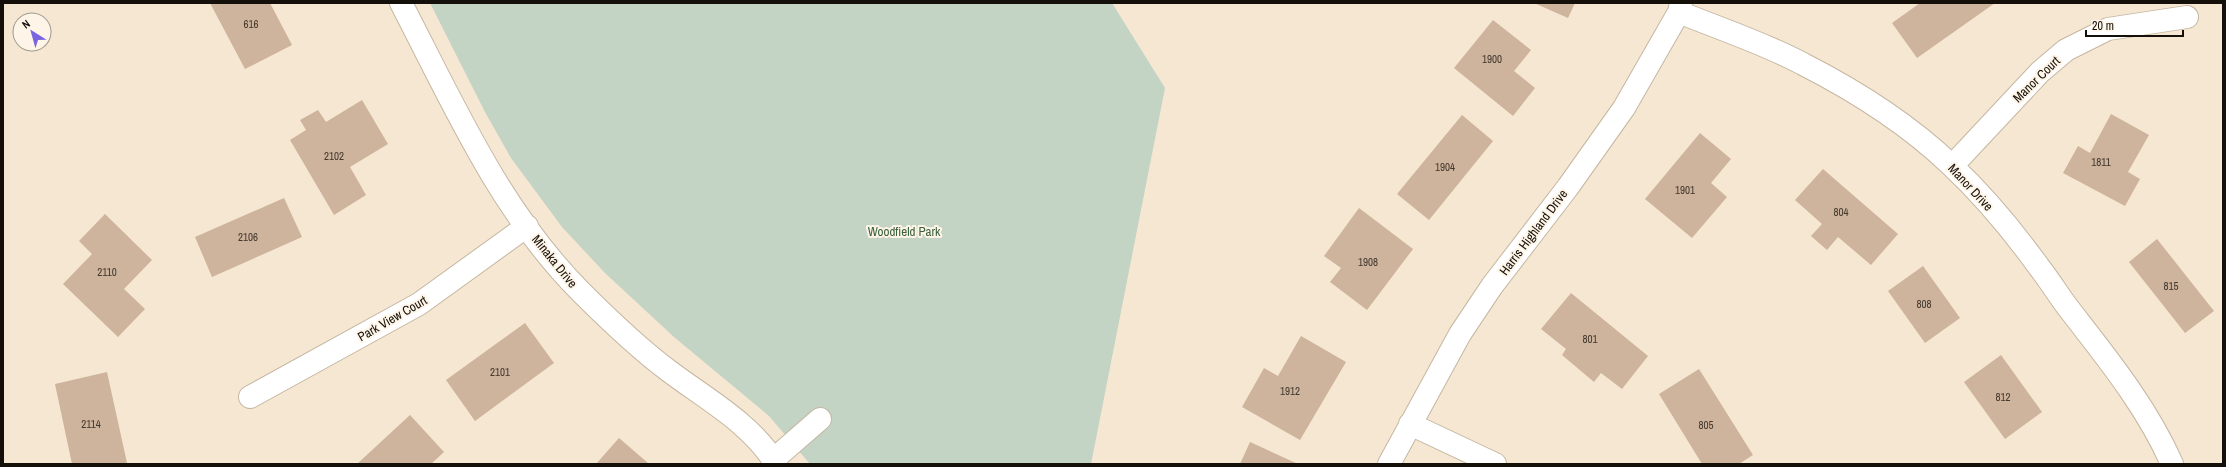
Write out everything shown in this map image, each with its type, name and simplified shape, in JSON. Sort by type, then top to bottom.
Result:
[{"type":"street","name":"Minaka Drive","points":[[401,3],[482,159],[526,226],[545,251],[579,291],[609,320],[669,371],[710,399],[765,447],[775,462]]},
{"type":"street","name":"Manor Drive","points":[[1680,7],[1802,63],[1852,91],[1922,140],[1952,166],[1982,196],[2040,267],[2120,375],[2157,431],[2172,464]]},
{"type":"street","name":"Harris Highland Drive","points":[[1389,464],[1460,334],[1492,286],[1568,187],[1624,108],[1680,7]]},
{"type":"street","name":"Manor Court","points":[[1952,166],[2040,72],[2066,50],[2108,29],[2187,17]]},
{"type":"street","name":"Park View Court","points":[[250,397],[419,304],[526,226]]},
{"type":"street","points":[[775,462],[820,419]]},
{"type":"street","points":[[1410,424],[1495,464]]},
{"type":"green space","name":"Woodfield Park","points":[[430,3],[1112,3],[1165,88],[1091,464],[810,464],[769,416],[674,337],[605,273],[562,227],[511,158],[485,112]]},
{"type":"building","points":[[210,3],[270,3],[292,45],[245,69]]},
{"type":"building","points":[[1534,3],[1575,3],[1568,18]]},
{"type":"building","points":[[1920,3],[1995,3],[1917,58],[1892,23]]},
{"type":"building","points":[[1493,20],[1531,50],[1514,71],[1535,88],[1513,116],[1454,68]]},
{"type":"building","points":[[362,100],[388,144],[350,167],[366,195],[334,215],[290,140],[306,130],[300,120],[318,110],[326,122]]},
{"type":"building","points":[[2111,114],[2149,135],[2128,172],[2140,179],[2125,206],[2063,173],[2078,146],[2090,153]]},
{"type":"building","points":[[1462,115],[1493,141],[1429,220],[1397,194]]},
{"type":"building","points":[[1700,133],[1731,159],[1711,183],[1727,197],[1692,238],[1645,199]]},
{"type":"building","points":[[1823,169],[1898,234],[1871,265],[1838,237],[1827,250],[1811,236],[1822,224],[1795,200]]},
{"type":"building","points":[[284,198],[302,237],[212,277],[195,237]]},
{"type":"building","points":[[1359,208],[1413,249],[1367,310],[1330,282],[1341,268],[1324,256]]},
{"type":"building","points":[[105,214],[152,260],[124,289],[145,309],[118,337],[63,284],[92,254],[79,241]]},
{"type":"building","points":[[2157,239],[2214,311],[2185,333],[2129,262]]},
{"type":"building","points":[[1923,266],[1960,318],[1925,343],[1888,291]]},
{"type":"building","points":[[1571,293],[1648,356],[1622,389],[1601,373],[1594,382],[1562,355],[1566,349],[1541,329]]},
{"type":"building","points":[[525,323],[554,363],[475,421],[446,380]]},
{"type":"building","points":[[1301,336],[1346,362],[1300,440],[1242,407],[1264,368],[1278,376]]},
{"type":"building","points":[[2001,355],[2042,412],[2005,439],[1964,382]]},
{"type":"building","points":[[1699,369],[1753,455],[1739,464],[1702,464],[1659,394]]},
{"type":"building","points":[[107,372],[127,463],[72,464],[55,384]]},
{"type":"building","points":[[410,415],[444,452],[431,464],[357,464]]},
{"type":"building","points":[[619,438],[648,463],[596,464]]},
{"type":"building","points":[[1250,442],[1298,464],[1240,464]]}]
